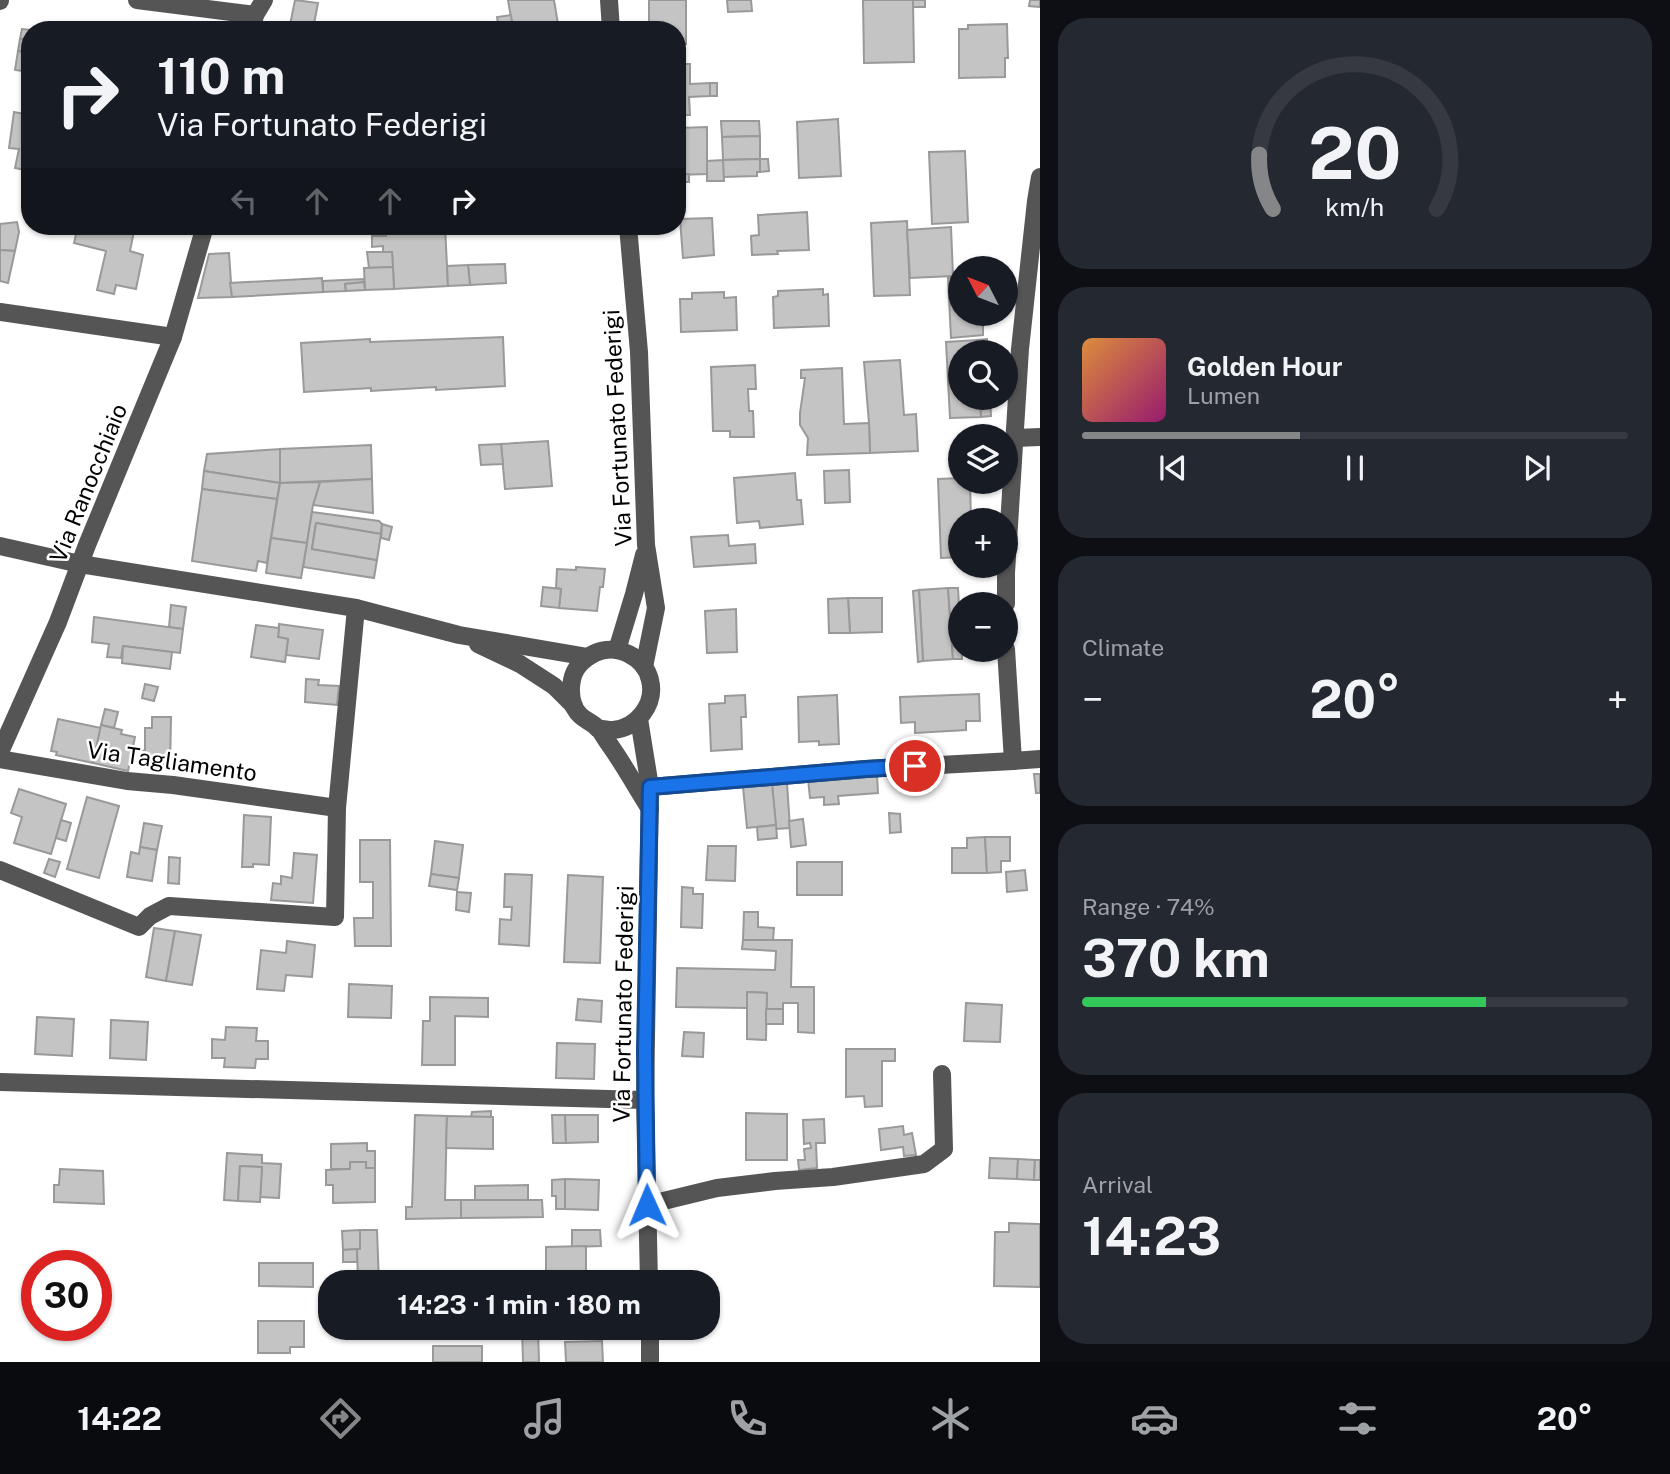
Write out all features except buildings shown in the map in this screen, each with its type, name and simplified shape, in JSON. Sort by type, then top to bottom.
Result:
[{"type":"street","points":[[137,0],[257,15]]},
{"type":"street","points":[[608,0],[610,21]]},
{"type":"street","points":[[1015,424],[1020,349],[1040,177]]},
{"type":"street","name":"Via Ranocchiaio","points":[[0,752],[58,622],[173,337],[202,235]]},
{"type":"street","name":"Via Fortunato Federigi","points":[[629,235],[639,352],[646,545],[656,608],[644,667]]},
{"type":"street","points":[[0,312],[173,337]]},
{"type":"street","points":[[1018,438],[1040,437]]},
{"type":"street","points":[[1006,592],[1011,494]]},
{"type":"street","points":[[617,650],[646,545]]},
{"type":"street","points":[[0,546],[80,564],[356,608],[459,635],[588,657]]},
{"type":"street","points":[[0,870],[139,927],[150,916],[169,906],[335,917],[337,808],[356,608]]},
{"type":"street","points":[[459,635],[520,664],[554,686],[583,719],[597,728],[650,809]]},
{"type":"street","points":[[574,706],[570,692],[572,679],[578,666],[588,657],[602,650],[617,650],[632,656],[644,667],[650,680],[651,694],[647,708],[639,719],[626,727],[612,730],[597,728]]},
{"type":"street","points":[[1007,662],[1013,761]]},
{"type":"street","name":"Via Fortunato Federigi","points":[[639,719],[650,787],[645,1100],[649,1270]]},
{"type":"street","name":"Via Tagliamento","points":[[0,759],[127,781],[337,808]]},
{"type":"street","points":[[650,787],[866,769],[1040,759]]},
{"type":"street","points":[[647,1205],[717,1188],[833,1177],[924,1164],[943,1149],[942,1074]]},
{"type":"street","points":[[0,1082],[645,1100]]},
{"type":"street","points":[[650,1340],[650,1362]]},
{"type":"route","points":[[647,1205],[645,1051],[650,787],[915,766]]}]
